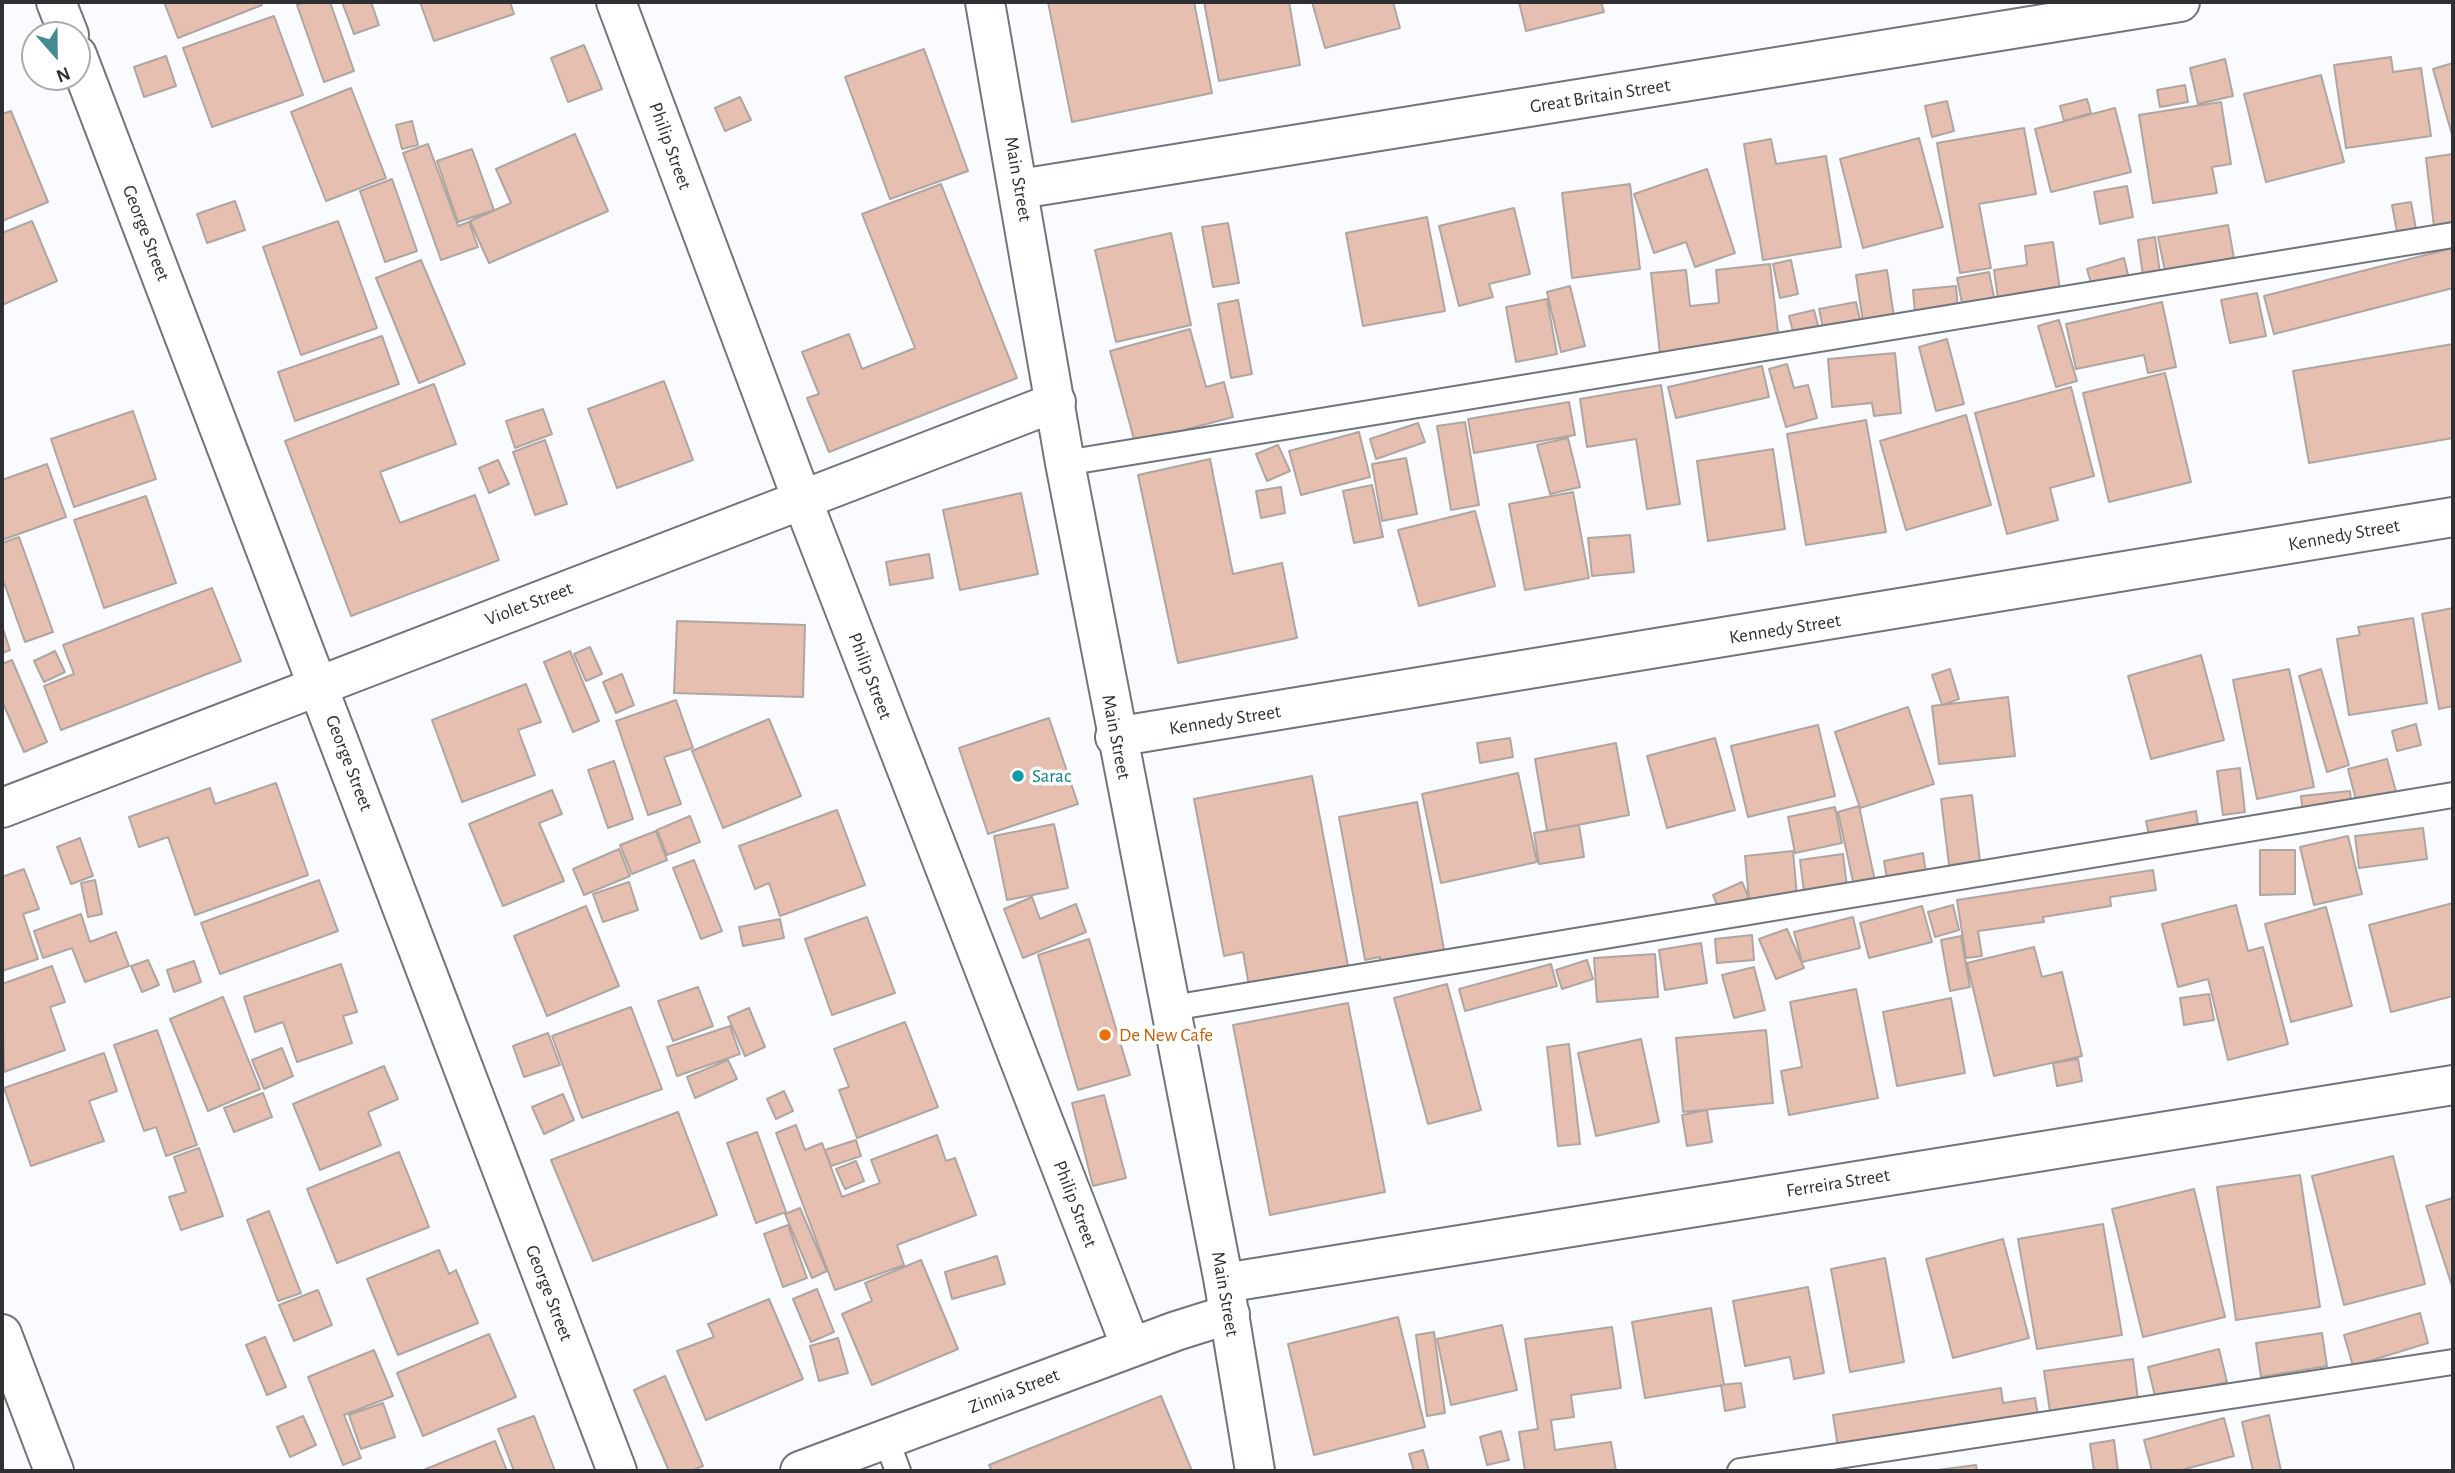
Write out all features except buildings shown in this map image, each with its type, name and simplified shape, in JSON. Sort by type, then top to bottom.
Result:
[{"type":"street","points":[[56,2],[63,21]]},
{"type":"street","name":"Philip Street","points":[[616,2],[803,502],[1131,1347]]},
{"type":"street","name":"Main Street","points":[[985,2],[1115,737],[1172,1008],[1227,1298],[1255,1471]]},
{"type":"street","name":"Great Britain Street","points":[[1020,189],[2180,2]]},
{"type":"street","name":"George Street","points":[[91,91],[617,1471]]},
{"type":"street","name":"Violet Street","points":[[2,808],[803,502],[1056,402]]},
{"type":"street","name":"Kennedy Street","points":[[1115,737],[2453,517]]},
{"type":"street","name":"Ferreira Street","points":[[1227,1298],[2453,1085]]},
{"type":"street","name":"Zinnia Street","points":[[800,1471],[892,1455],[1131,1347],[1227,1298]]},
{"type":"street","points":[[2,1334],[54,1471]]},
{"type":"lane","points":[[1065,463],[2453,235]]},
{"type":"lane","points":[[1172,1008],[2453,795]]},
{"type":"lane","points":[[1740,1471],[2453,1362]]},
{"type":"place","name":"Sarac","points":[[1018,776]]},
{"type":"place","name":"De New Cafe","points":[[1105,1035]]}]
